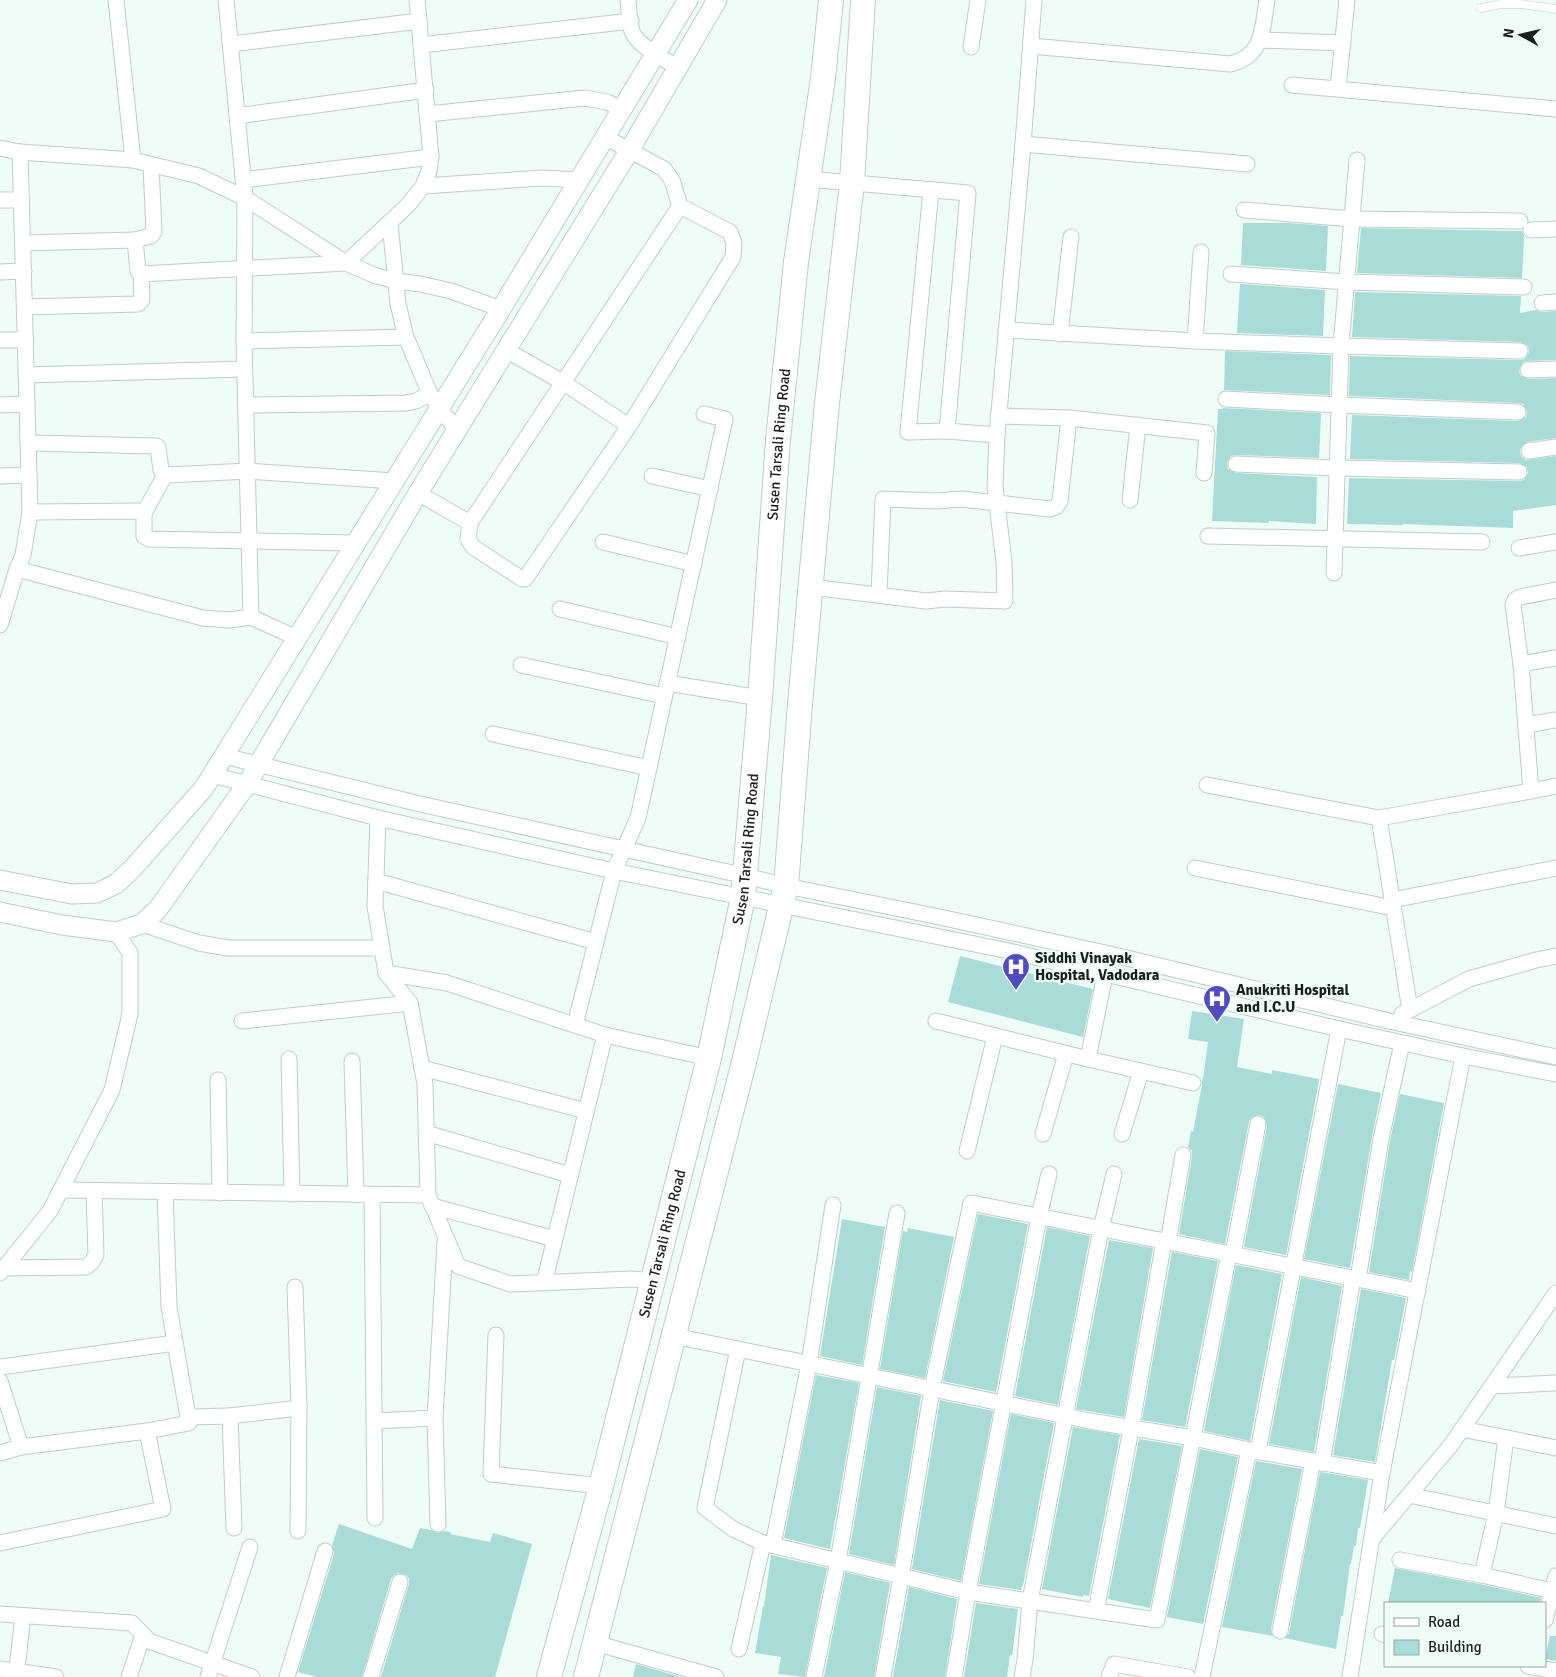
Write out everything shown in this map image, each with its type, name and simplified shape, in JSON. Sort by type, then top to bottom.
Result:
[{"type":"main road","name":"Susen Tarsali Ring Road","points":[[549,1677],[601,1486],[709,1058],[744,887],[760,698],[778,440],[796,262],[823,78],[831,0]]},
{"type":"main road","points":[[586,1677],[744,1066],[784,896],[827,403],[852,183],[863,0]]},
{"type":"street","points":[[116,0],[133,160]]},
{"type":"street","points":[[226,0],[245,198],[244,341],[251,617]]},
{"type":"street","points":[[141,274],[346,263],[390,223],[423,186],[429,171],[431,157],[417,0]]},
{"type":"street","points":[[628,0],[632,33],[655,54],[678,67]]},
{"type":"street","points":[[0,880],[72,894],[97,893],[116,884],[134,868],[204,788],[394,481],[434,401],[501,309],[688,0]]},
{"type":"street","points":[[0,912],[62,925],[116,932],[142,924],[158,908],[247,784],[418,493],[629,151],[717,0]]},
{"type":"street","points":[[971,47],[978,0]]},
{"type":"street","points":[[811,586],[926,601],[945,599],[1005,601],[1004,562],[994,487],[996,434],[1023,144],[1034,0]]},
{"type":"street","points":[[1031,46],[1230,64],[1244,58],[1257,47],[1261,40],[1266,0]]},
{"type":"street","points":[[1338,88],[1347,0]]},
{"type":"street","points":[[230,44],[419,21]]},
{"type":"street","points":[[422,45],[630,21]]},
{"type":"street","points":[[1261,40],[1343,43]]},
{"type":"street","points":[[1292,85],[1556,109]]},
{"type":"street","points":[[237,116],[426,90]]},
{"type":"street","points":[[428,114],[586,98],[607,102],[622,109]]},
{"type":"street","points":[[605,137],[664,170],[672,180],[680,206],[730,232],[734,243],[733,257],[629,426],[525,579],[522,579],[473,547],[468,539],[470,524],[680,206]]},
{"type":"street","points":[[1023,144],[1247,164]]},
{"type":"street","points":[[0,148],[20,152],[133,160],[199,176],[245,198],[346,263],[376,276],[451,291],[501,309]]},
{"type":"street","points":[[0,625],[25,546],[30,512],[20,152]]},
{"type":"street","points":[[243,180],[431,157]]},
{"type":"street","points":[[1334,573],[1341,346],[1357,160]]},
{"type":"street","points":[[24,243],[135,240],[150,236],[154,232],[151,165]]},
{"type":"street","points":[[423,186],[542,178],[579,180]]},
{"type":"street","points":[[808,179],[968,193],[947,431]]},
{"type":"street","points":[[931,190],[908,432],[947,431],[996,434]]},
{"type":"street","points":[[0,200],[22,200]]},
{"type":"street","points":[[1244,210],[1352,219],[1526,225],[1556,229]]},
{"type":"street","points":[[390,223],[398,304],[406,337],[434,401],[457,430]]},
{"type":"street","points":[[1060,334],[1071,237]]},
{"type":"street","points":[[25,307],[138,304],[142,300],[141,274],[138,272],[135,240]]},
{"type":"street","points":[[1195,341],[1201,252]]},
{"type":"street","points":[[0,272],[24,271]]},
{"type":"street","points":[[1231,274],[1347,282],[1524,286]]},
{"type":"street","points":[[1006,330],[1195,341],[1520,351]]},
{"type":"street","points":[[244,341],[406,337]]},
{"type":"street","points":[[0,340],[26,340]]},
{"type":"street","points":[[506,350],[564,383],[629,426]]},
{"type":"street","points":[[26,375],[245,369]]},
{"type":"street","points":[[1528,370],[1556,369]]},
{"type":"street","points":[[1226,399],[1340,406],[1518,412]]},
{"type":"street","points":[[246,405],[434,401]]},
{"type":"street","points":[[0,405],[27,404]]},
{"type":"street","points":[[575,1025],[614,872],[638,818],[725,419],[704,414]]},
{"type":"street","points":[[998,416],[1069,418],[1207,433],[1204,473]]},
{"type":"street","points":[[879,594],[883,499],[936,501],[961,499],[1050,509],[1056,507],[1060,501],[1069,418]]},
{"type":"street","points":[[1130,500],[1138,425]]},
{"type":"street","points":[[28,443],[156,446],[158,447],[161,470],[165,475]]},
{"type":"street","points":[[1529,451],[1556,447]]},
{"type":"street","points":[[1236,464],[1519,472]]},
{"type":"street","points":[[165,475],[248,471],[394,481]]},
{"type":"street","points":[[0,476],[29,475]]},
{"type":"street","points":[[165,475],[144,513],[144,536],[149,539],[356,543]]},
{"type":"street","points":[[652,476],[710,488]]},
{"type":"street","points":[[418,493],[470,524]]},
{"type":"street","points":[[30,512],[140,511],[144,513]]},
{"type":"street","points":[[1208,536],[1482,542]]},
{"type":"street","points":[[603,542],[694,564]]},
{"type":"street","points":[[1519,548],[1556,542]]},
{"type":"street","points":[[17,569],[203,618],[229,620],[251,617],[297,638]]},
{"type":"street","points":[[1531,791],[1513,605],[1515,600],[1520,597],[1556,590]]},
{"type":"street","points":[[560,609],[678,637]]},
{"type":"street","points":[[1520,664],[1556,658]]},
{"type":"street","points":[[521,665],[666,690],[760,698]]},
{"type":"street","points":[[1526,725],[1556,720]]},
{"type":"street","points":[[493,734],[649,768]]},
{"type":"street","points":[[224,756],[430,806],[623,849],[744,887],[1004,950],[1402,1044],[1556,1074]]},
{"type":"street","points":[[213,775],[378,818],[614,872],[744,887],[784,896],[934,916],[1110,954],[1389,1020],[1556,1057]]},
{"type":"street","points":[[1207,785],[1379,818],[1556,786]]},
{"type":"street","points":[[378,818],[375,906],[386,974],[410,1003],[425,1084],[430,1201],[458,1266],[510,1284],[632,1279],[653,1281]]},
{"type":"street","points":[[1379,818],[1410,1010]]},
{"type":"street","points":[[1195,868],[1393,904],[1556,868]]},
{"type":"street","points":[[376,882],[596,942]]},
{"type":"street","points":[[142,924],[199,943],[228,948],[382,948]]},
{"type":"street","points":[[2,1270],[50,1211],[112,1090],[130,1014],[130,953],[116,932]]},
{"type":"street","points":[[1088,1059],[1110,954]]},
{"type":"street","points":[[1374,1036],[1389,1020],[1469,979],[1556,956]]},
{"type":"street","points":[[386,974],[447,983],[605,1035],[709,1058]]},
{"type":"street","points":[[242,1021],[410,1003]]},
{"type":"street","points":[[936,1020],[1066,1054],[1193,1083]]},
{"type":"street","points":[[1202,1677],[1254,1450],[1293,1266],[1329,1089],[1339,1029]]},
{"type":"street","points":[[544,1283],[605,1035]]},
{"type":"street","points":[[967,1151],[995,1036]]},
{"type":"street","points":[[1280,1631],[1356,1278],[1381,1139],[1402,1044]]},
{"type":"street","points":[[1043,1134],[1066,1054]]},
{"type":"street","points":[[1350,1677],[1382,1473],[1463,1056]]},
{"type":"street","points":[[289,1059],[292,1194]]},
{"type":"street","points":[[352,1061],[356,1194]]},
{"type":"street","points":[[422,1068],[586,1110]]},
{"type":"street","points":[[1122,1134],[1141,1071]]},
{"type":"street","points":[[218,1080],[220,1193]]},
{"type":"street","points":[[738,1349],[705,1508],[733,1529],[768,1544],[968,1592],[1157,1620],[1258,1124]]},
{"type":"street","points":[[426,1133],[570,1175]]},
{"type":"street","points":[[1096,1611],[1183,1155]]},
{"type":"street","points":[[954,1677],[968,1592],[1039,1216],[1049,1174]]},
{"type":"street","points":[[1022,1677],[1030,1601],[1101,1229],[1114,1174]]},
{"type":"street","points":[[61,1190],[372,1195],[430,1201],[555,1239]]},
{"type":"street","points":[[2,1270],[86,1267],[92,1262],[96,1255],[94,1191]]},
{"type":"street","points":[[0,1453],[21,1447],[147,1431],[188,1423],[169,1307],[165,1192]]},
{"type":"street","points":[[372,1195],[375,1518]]},
{"type":"street","points":[[883,1677],[932,1389],[971,1203],[1418,1291]]},
{"type":"street","points":[[739,1649],[768,1544],[809,1364],[833,1204]]},
{"type":"street","points":[[814,1677],[838,1561],[898,1213]]},
{"type":"street","points":[[438,1524],[435,1418],[446,1239]]},
{"type":"street","points":[[296,1287],[299,1408],[298,1530]]},
{"type":"street","points":[[1372,1540],[1451,1445],[1492,1386],[1549,1314],[1556,1293]]},
{"type":"street","points":[[496,1335],[491,1474],[601,1486]]},
{"type":"street","points":[[674,1336],[1131,1429],[1193,1438],[1382,1473]]},
{"type":"street","points":[[0,1368],[175,1343]]},
{"type":"street","points":[[0,1381],[21,1447]]},
{"type":"street","points":[[1492,1386],[1556,1383]]},
{"type":"street","points":[[188,1418],[230,1416],[299,1408]]},
{"type":"street","points":[[230,1416],[234,1528]]},
{"type":"street","points":[[374,1421],[435,1418]]},
{"type":"street","points":[[1462,1429],[1556,1448]]},
{"type":"street","points":[[0,1543],[163,1509],[147,1431]]},
{"type":"street","points":[[1482,1575],[1496,1513],[1506,1438]]},
{"type":"street","points":[[1410,1495],[1556,1526]]},
{"type":"street","points":[[210,1670],[250,1547]]},
{"type":"street","points":[[287,1677],[325,1551]]},
{"type":"street","points":[[1400,1560],[1482,1575],[1554,1584],[1546,1616]]},
{"type":"street","points":[[372,1677],[400,1582]]},
{"type":"street","points":[[0,1614],[132,1623],[149,1641],[210,1670],[252,1677]]},
{"type":"street","points":[[16,1674],[23,1616]]},
{"type":"street","points":[[129,1677],[143,1635]]},
{"type":"street","points":[[595,1643],[716,1677]]},
{"type":"street","points":[[1109,1677],[1114,1664],[1188,1677]]},
{"type":"street","points":[[0,1669],[16,1674],[56,1677]]},
{"type":"street","points":[[1531,1669],[1556,1671]]},
{"type":"lane","points":[[1481,8],[1500,4],[1556,9]]},
{"type":"building","points":[[1243,223],[1289,223],[1328,226],[1326,271],[1241,265]]},
{"type":"building","points":[[1361,228],[1522,231],[1524,236],[1522,278],[1357,273]]},
{"type":"building","points":[[1240,284],[1325,290],[1323,336],[1237,333]]},
{"type":"building","points":[[1355,292],[1521,296],[1520,313],[1536,310],[1542,312],[1556,311],[1556,360],[1523,362],[1519,370],[1520,375],[1528,379],[1556,378],[1556,438],[1527,442],[1521,447],[1520,452],[1521,456],[1526,460],[1556,456],[1556,505],[1513,511],[1513,528],[1347,524],[1349,478],[1519,481],[1524,480],[1528,473],[1527,467],[1519,463],[1350,459],[1352,415],[1518,421],[1526,417],[1527,412],[1523,404],[1518,403],[1349,396],[1350,356],[1520,360],[1525,359],[1529,352],[1528,346],[1520,342],[1352,337]]},
{"type":"building","points":[[1225,351],[1331,355],[1330,395],[1224,390]]},
{"type":"building","points":[[1218,409],[1321,413],[1319,458],[1236,455],[1231,456],[1227,463],[1228,469],[1236,473],[1317,477],[1316,524],[1269,521],[1269,523],[1212,521]]},
{"type":"building","points":[[960,956],[1093,989],[1083,1037],[948,1002]]},
{"type":"building","points":[[1192,1011],[1244,1019],[1237,1067],[1272,1074],[1272,1070],[1319,1079],[1286,1255],[1244,1247],[1267,1126],[1264,1117],[1259,1115],[1251,1118],[1249,1122],[1225,1244],[1179,1234],[1192,1157],[1192,1151],[1188,1147],[1191,1131],[1193,1132],[1202,1085],[1208,1042],[1188,1039]]},
{"type":"building","points":[[1338,1084],[1381,1093],[1350,1268],[1304,1259]]},
{"type":"building","points":[[1400,1094],[1444,1103],[1409,1280],[1369,1272],[1390,1141]]},
{"type":"building","points":[[978,1214],[1028,1224],[996,1392],[943,1381]]},
{"type":"building","points":[[842,1219],[885,1227],[862,1365],[820,1356]]},
{"type":"building","points":[[1047,1227],[1090,1236],[1058,1405],[1015,1396]]},
{"type":"building","points":[[908,1228],[954,1237],[925,1378],[880,1369],[903,1231],[907,1232]]},
{"type":"building","points":[[1109,1240],[1153,1248],[1124,1417],[1076,1409]]},
{"type":"building","points":[[1172,1252],[1218,1261],[1185,1427],[1142,1420]]},
{"type":"building","points":[[1236,1265],[1282,1274],[1250,1441],[1204,1431]]},
{"type":"building","points":[[1301,1277],[1342,1286],[1314,1452],[1269,1444]]},
{"type":"building","points":[[1361,1289],[1406,1298],[1394,1360],[1392,1360],[1375,1462],[1333,1455]]},
{"type":"building","points":[[816,1375],[859,1383],[830,1549],[784,1538]]},
{"type":"building","points":[[877,1387],[921,1396],[894,1565],[849,1554]]},
{"type":"building","points":[[940,1400],[993,1411],[961,1581],[912,1569]]},
{"type":"building","points":[[1011,1414],[1054,1423],[1021,1590],[979,1584]]},
{"type":"building","points":[[1073,1427],[1120,1435],[1089,1596],[1083,1595],[1083,1597],[1042,1589]]},
{"type":"building","points":[[1139,1439],[1182,1446],[1150,1608],[1108,1599]]},
{"type":"building","points":[[1200,1449],[1238,1457],[1203,1624],[1167,1617]]},
{"type":"building","points":[[1256,1461],[1302,1469],[1271,1629],[1273,1636],[1222,1627]]},
{"type":"building","points":[[1320,1472],[1368,1480],[1360,1528],[1358,1528],[1356,1546],[1354,1546],[1350,1564],[1343,1616],[1341,1616],[1336,1649],[1285,1638],[1289,1633]]},
{"type":"building","points":[[339,1524],[412,1549],[420,1528],[438,1533],[444,1531],[451,1532],[450,1534],[490,1542],[493,1533],[532,1544],[495,1677],[381,1677],[409,1584],[409,1579],[406,1575],[398,1573],[391,1579],[362,1677],[317,1677],[298,1672],[334,1554],[332,1545]]},
{"type":"building","points":[[771,1555],[827,1568],[805,1677],[778,1674],[781,1657],[755,1653]]},
{"type":"building","points":[[1395,1568],[1541,1598],[1540,1602],[1388,1602]]},
{"type":"building","points":[[845,1572],[890,1583],[874,1677],[824,1677]]},
{"type":"building","points":[[909,1587],[957,1599],[945,1677],[893,1677]]},
{"type":"building","points":[[976,1603],[1018,1609],[1012,1656],[1010,1655],[1007,1677],[964,1677]]},
{"type":"building","points":[[1550,1636],[1556,1636],[1556,1661],[1546,1659]]},
{"type":"building","points":[[636,1664],[681,1677],[633,1677]]},
{"type":"place","name":"Siddhi Vinayak Hospital, Vadodara","points":[[1016,991]]},
{"type":"place","name":"Anukriti Hospital and I.C.U","points":[[1217,1023]]}]
